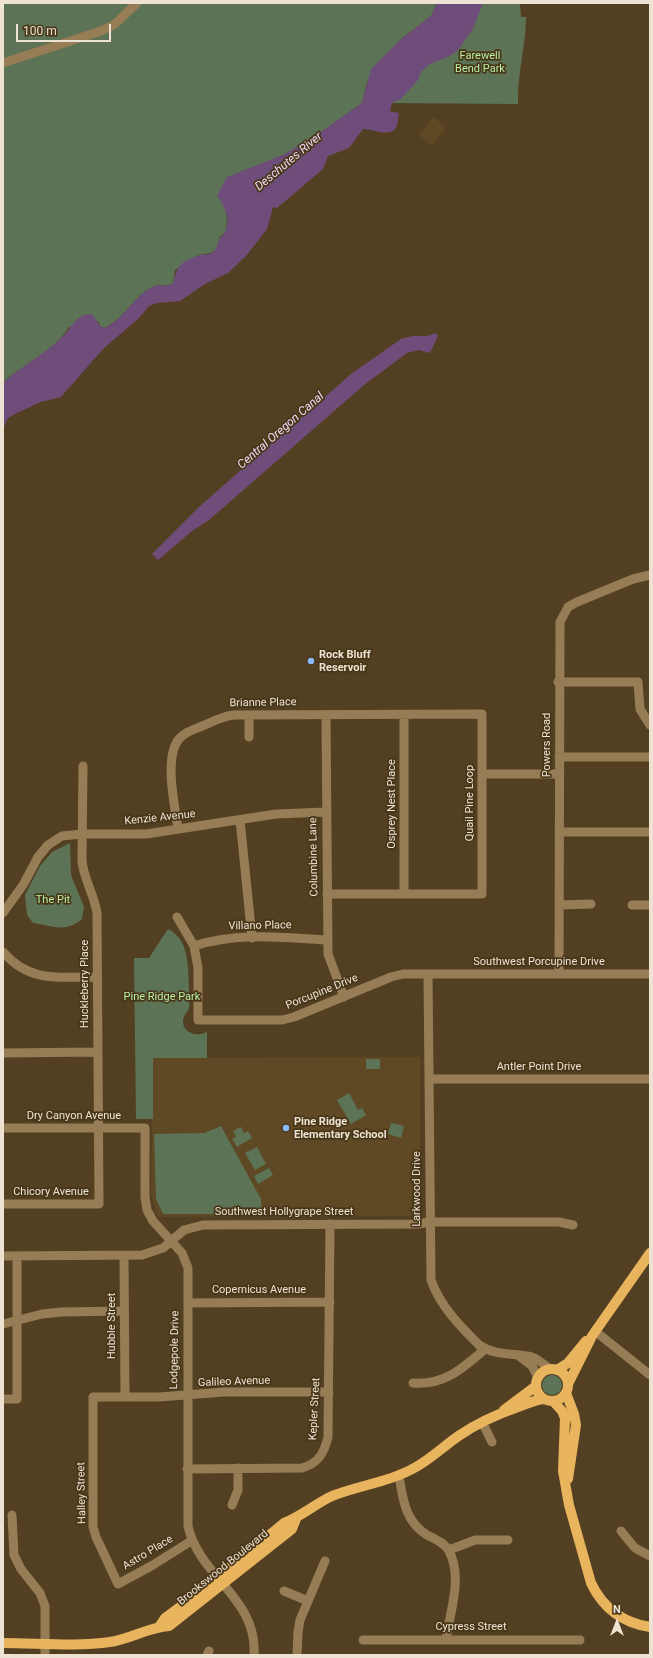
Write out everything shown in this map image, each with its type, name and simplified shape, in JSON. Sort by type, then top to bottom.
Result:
[{"type":"main road","points":[[549,1400],[562,1398],[594,1334],[650,1253]]},
{"type":"main road","points":[[594,1334],[583,1344],[568,1363],[542,1372],[537,1382],[540,1395],[549,1400],[562,1411],[564,1418],[563,1471],[569,1505],[586,1570],[596,1595],[604,1604],[620,1617],[639,1625],[650,1627]]},
{"type":"main road","points":[[554,1369],[565,1375],[576,1425],[570,1472],[566,1484]]},
{"type":"main road","name":"Brookswood Boulevard","points":[[500,1412],[537,1382]]},
{"type":"main road","name":"Brookswood Boulevard","points":[[3,1644],[108,1642],[135,1636],[159,1626],[165,1618],[220,1581],[284,1523],[296,1519],[321,1501],[399,1476],[426,1461],[460,1435],[500,1412],[534,1400],[549,1400]]},
{"type":"street","points":[[3,63],[101,31],[115,24],[137,3]]},
{"type":"street","name":"Powers Road","points":[[559,974],[558,682],[560,622],[568,607],[633,579],[650,575]]},
{"type":"street","points":[[558,682],[638,682],[640,709],[650,725]]},
{"type":"street","name":"Osprey Nest Place","points":[[404,714],[404,894]]},
{"type":"street","name":"Quail Pine Loop","points":[[326,715],[482,714],[482,894],[327,894]]},
{"type":"street","points":[[249,715],[249,737]]},
{"type":"street","name":"Brianne Place","points":[[178,829],[172,785],[172,759],[176,742],[181,737],[190,731],[223,717],[249,715],[326,715]]},
{"type":"street","name":"Columbine Lane","points":[[326,715],[327,940],[330,963],[344,996]]},
{"type":"street","points":[[559,758],[650,757]]},
{"type":"street","name":"Huckleberry Place","points":[[83,766],[83,871],[93,894],[97,913],[96,977],[99,1204]]},
{"type":"street","points":[[482,774],[559,774]]},
{"type":"street","name":"Kenzie Avenue","points":[[3,913],[23,885],[38,857],[48,845],[62,836],[82,834],[146,834],[276,814],[326,812]]},
{"type":"street","points":[[240,820],[252,938]]},
{"type":"street","points":[[559,832],[650,832]]},
{"type":"street","points":[[559,905],[591,904]]},
{"type":"street","points":[[632,905],[650,905]]},
{"type":"street","points":[[177,917],[194,946]]},
{"type":"street","name":"Villano Place","points":[[194,946],[216,939],[252,938],[327,940]]},
{"type":"street","name":"Porcupine Drive","points":[[194,946],[198,968],[198,1020],[282,1020],[294,1017],[391,976],[403,974],[428,975]]},
{"type":"street","points":[[3,952],[11,962],[34,974],[47,977],[96,977]]},
{"type":"street","name":"Southwest Porcupine Drive","points":[[428,975],[650,974]]},
{"type":"street","name":"Larkwood Drive","points":[[428,975],[429,1267],[431,1280],[435,1291],[448,1311],[479,1345],[485,1349]]},
{"type":"street","points":[[3,1053],[97,1052]]},
{"type":"street","name":"Antler Point Drive","points":[[429,1080],[650,1079]]},
{"type":"street","name":"Dry Canyon Avenue","points":[[3,1128],[145,1128]]},
{"type":"street","name":"Lodgepole Drive","points":[[145,1128],[145,1197],[147,1210],[153,1221],[172,1240],[182,1253],[188,1268],[186,1510],[191,1541],[197,1552],[244,1612],[250,1624],[253,1636],[254,1655]]},
{"type":"street","name":"Chicory Avenue","points":[[3,1204],[99,1204]]},
{"type":"street","name":"Southwest Hollygrape Street","points":[[3,1256],[124,1256],[154,1252],[184,1230],[203,1225],[419,1224],[429,1222],[559,1222],[573,1224]]},
{"type":"street","name":"Kepler Street","points":[[187,1469],[302,1468],[312,1465],[325,1451],[328,1437],[329,1392],[330,1224]]},
{"type":"street","points":[[3,1399],[17,1399],[17,1256]]},
{"type":"street","name":"Hubble Street","points":[[124,1256],[124,1397]]},
{"type":"street","name":"Copernicus Avenue","points":[[188,1302],[330,1302]]},
{"type":"street","points":[[3,1324],[42,1314],[62,1312],[124,1311]]},
{"type":"street","points":[[594,1334],[650,1376]]},
{"type":"street","points":[[413,1383],[439,1381],[450,1376],[485,1349],[518,1356],[533,1357],[554,1369]]},
{"type":"street","points":[[518,1356],[532,1366],[537,1382]]},
{"type":"street","name":"Galileo Avenue","points":[[93,1397],[159,1397],[224,1392],[329,1392]]},
{"type":"street","name":"Halley Street","points":[[93,1397],[94,1527],[96,1537],[118,1584]]},
{"type":"street","points":[[482,1422],[492,1442]]},
{"type":"street","points":[[232,1504],[238,1490],[238,1468]]},
{"type":"street","points":[[399,1476],[403,1504],[406,1513],[422,1531],[449,1550],[453,1561],[455,1584],[446,1639]]},
{"type":"street","points":[[12,1515],[14,1555],[21,1569],[40,1593],[45,1606],[44,1655]]},
{"type":"street","points":[[621,1531],[635,1548],[650,1556]]},
{"type":"street","points":[[449,1550],[476,1540],[508,1540]]},
{"type":"street","name":"Astro Place","points":[[118,1584],[154,1566],[191,1541]]},
{"type":"street","points":[[297,1655],[298,1632],[308,1601],[325,1561]]},
{"type":"street","points":[[284,1591],[308,1601]]},
{"type":"street","name":"Cypress Street","points":[[362,1640],[580,1640]]},
{"type":"shaded area","points":[[434,117],[446,128],[432,145],[419,135]]},
{"type":"shaded area","name":"Pine Ridge Elementary School","points":[[420,1057],[420,1150],[417,1155],[417,1201],[419,1216],[159,1217],[151,1194],[153,1058]]},
{"type":"green space","points":[[3,3],[437,3],[431,16],[400,40],[367,82],[362,103],[314,137],[283,155],[242,171],[217,195],[225,207],[227,221],[226,231],[220,237],[216,250],[211,253],[199,255],[175,270],[173,284],[152,287],[105,328],[100,326],[98,321],[69,327],[63,336],[47,350],[3,383]]},
{"type":"green space","name":"Farewell Bend Park","points":[[469,3],[520,3],[521,17],[526,17],[526,28],[519,82],[518,104],[385,103]]},
{"type":"green space","name":"The Pit","points":[[70,843],[71,875],[84,907],[82,919],[70,926],[65,927],[53,927],[33,923],[27,915],[25,895],[40,866],[52,852]]},
{"type":"green space","name":"Pine Ridge Park","points":[[168,929],[175,934],[184,947],[188,964],[189,1008],[184,1018],[184,1026],[188,1032],[195,1034],[207,1032],[207,1058],[153,1058],[153,1119],[136,1119],[134,958],[149,958]]},
{"type":"green space","points":[[366,1059],[380,1059],[380,1069],[366,1069]]},
{"type":"green space","points":[[349,1093],[358,1110],[362,1108],[366,1115],[351,1124],[337,1100]]},
{"type":"green space","points":[[391,1123],[404,1126],[401,1138],[388,1134]]},
{"type":"green space","points":[[221,1126],[261,1199],[262,1214],[163,1214],[156,1199],[154,1134],[204,1133]]},
{"type":"green space","points":[[241,1127],[244,1133],[248,1131],[252,1138],[237,1147],[232,1139],[236,1137],[233,1131]]},
{"type":"green space","points":[[257,1147],[266,1164],[255,1170],[245,1153]]},
{"type":"green space","points":[[269,1168],[273,1175],[258,1184],[254,1176]]},
{"type":"green space","points":[[552,1375],[559,1378],[562,1385],[559,1392],[552,1395],[545,1392],[542,1385],[545,1378]]},
{"type":"water","name":"Deschutes River","points":[[437,3],[483,3],[473,29],[458,50],[448,57],[430,64],[421,72],[418,80],[401,99],[392,103],[390,111],[399,113],[395,129],[393,131],[385,133],[363,129],[349,148],[328,156],[323,169],[277,208],[273,207],[267,229],[246,256],[228,273],[205,284],[180,301],[157,303],[149,306],[139,318],[103,349],[61,397],[41,402],[17,413],[8,418],[3,429],[3,383],[57,342],[79,318],[87,314],[92,314],[100,326],[105,328],[152,287],[173,284],[178,268],[188,259],[214,252],[225,231],[228,221],[226,212],[217,195],[227,177],[283,155],[314,137],[362,103],[371,69],[400,40],[431,16]]},
{"type":"water","points":[[436,333],[438,336],[430,353],[419,350],[407,353],[364,385],[209,520],[192,531],[158,560],[152,554],[200,506],[351,374],[401,339],[412,336],[427,336]]},
{"type":"place","name":"Rock Bluff Reservoir","points":[[311,661]]},
{"type":"place","name":"Pine Ridge Elementary School","points":[[286,1128]]},
{"type":"water label","name":"Central Oregon Canal","points":[[281,431]]}]
